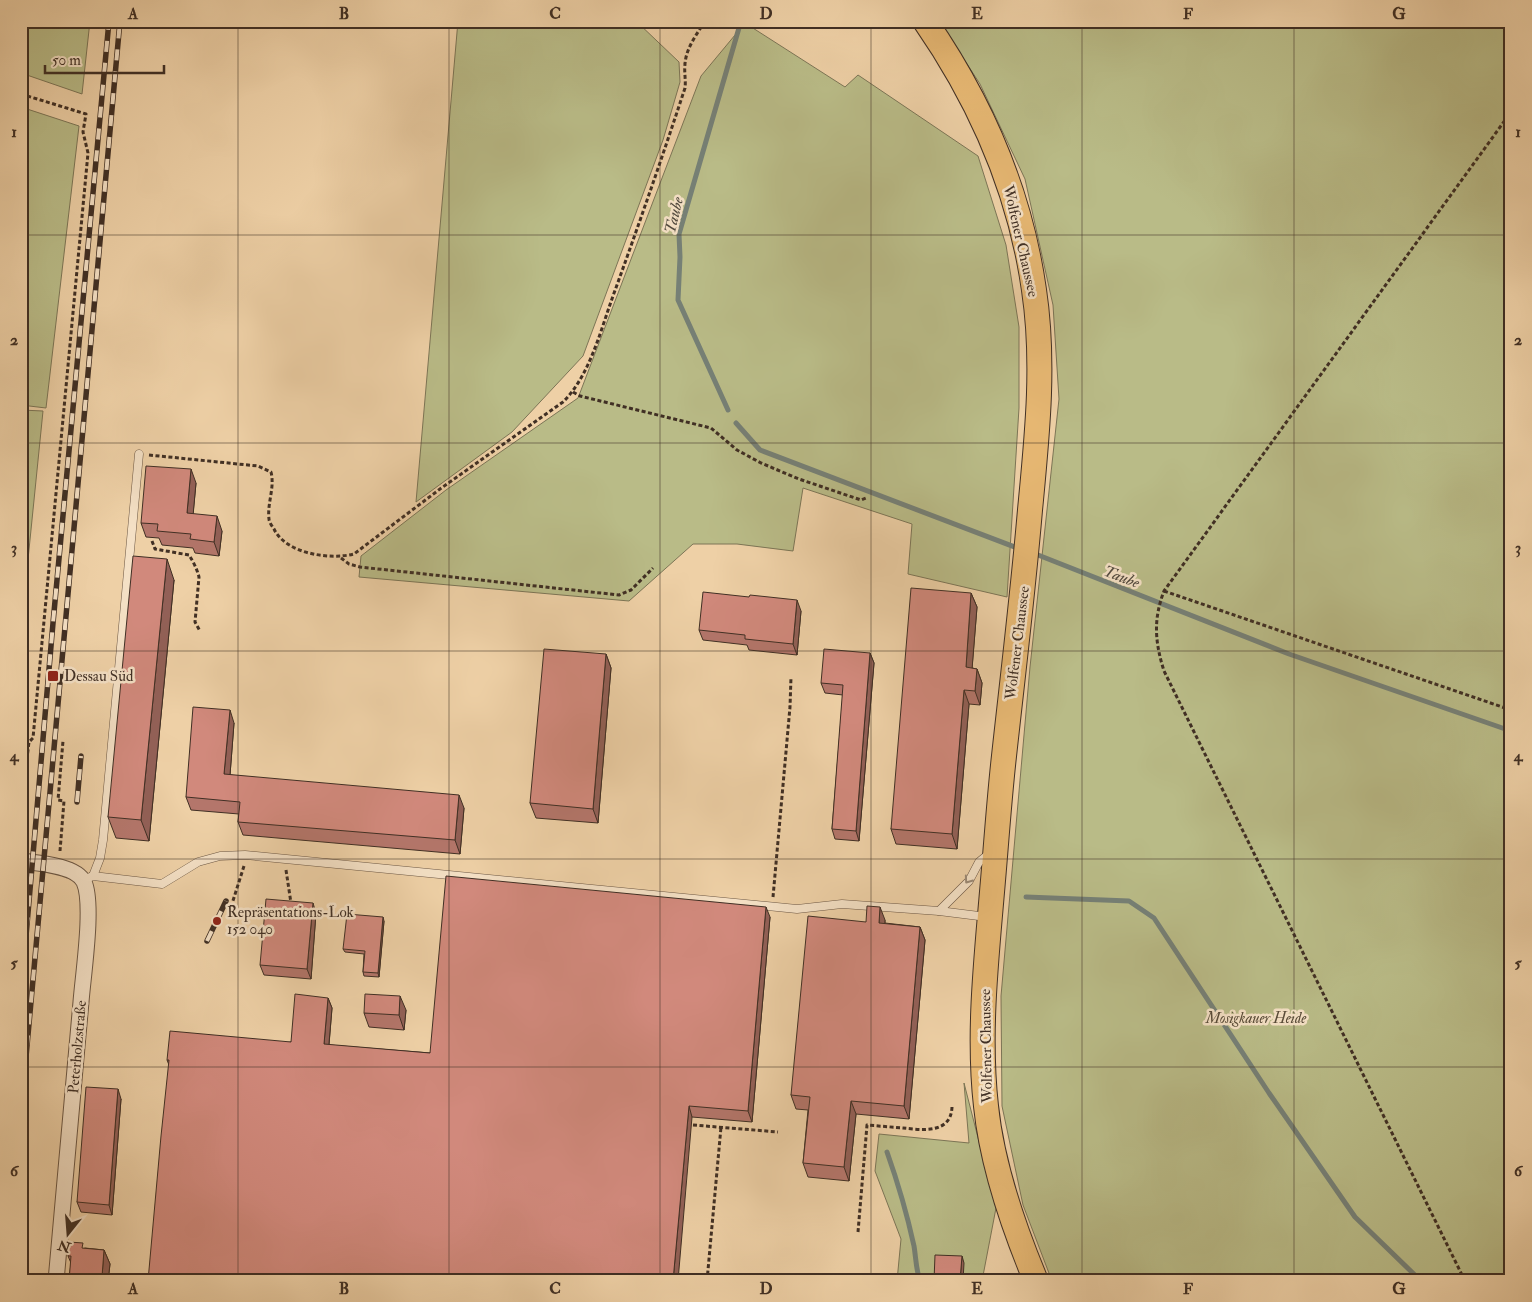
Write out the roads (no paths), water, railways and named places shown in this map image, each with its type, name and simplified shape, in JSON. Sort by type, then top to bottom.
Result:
[{"type":"main road","name":"Wolfener Chaussee","points":[[925,21],[961,77],[1000,158],[1016,207],[1030,265],[1037,316],[1040,378],[1036,441],[1025,574],[1004,758],[983,1022],[986,1108],[997,1163],[1011,1216],[1036,1281]]},
{"type":"street","points":[[21,861],[68,869],[88,878]]},
{"type":"street","name":"Peterholzstraße","points":[[56,1281],[88,912],[88,878]]},
{"type":"lane","points":[[140,454],[103,840],[100,858],[88,878],[162,884],[198,862],[220,856],[245,855],[798,909],[842,904],[939,911],[990,917]]},
{"type":"lane","points":[[939,911],[969,881],[979,862],[996,848]]},
{"type":"waterway","name":"Taube","points":[[728,410],[678,300],[679,234],[741,21]]},
{"type":"waterway","name":"Taube","points":[[736,423],[760,450],[1020,549]]},
{"type":"waterway","name":"Taube","points":[[1033,553],[1289,654],[1511,731]]},
{"type":"waterway","points":[[1026,897],[1129,901],[1154,918],[1269,1093],[1355,1217],[1421,1281]]},
{"type":"waterway","points":[[887,1152],[908,1222],[920,1281]]},
{"type":"railway","points":[[21,994],[53,623],[109,21]]},
{"type":"railway","points":[[21,1112],[120,21]]},
{"type":"railway","points":[[77,802],[81,756]]},
{"type":"railway","points":[[207,941],[226,901]]},
{"type":"place","name":"Dessau Süd","points":[[53,676]]},
{"type":"place","name":"Repräsentations-Lok 152 040","points":[[217,921]]},
{"type":"park label","name":"Mosigkauer Heide","points":[[1256,1018]]}]
